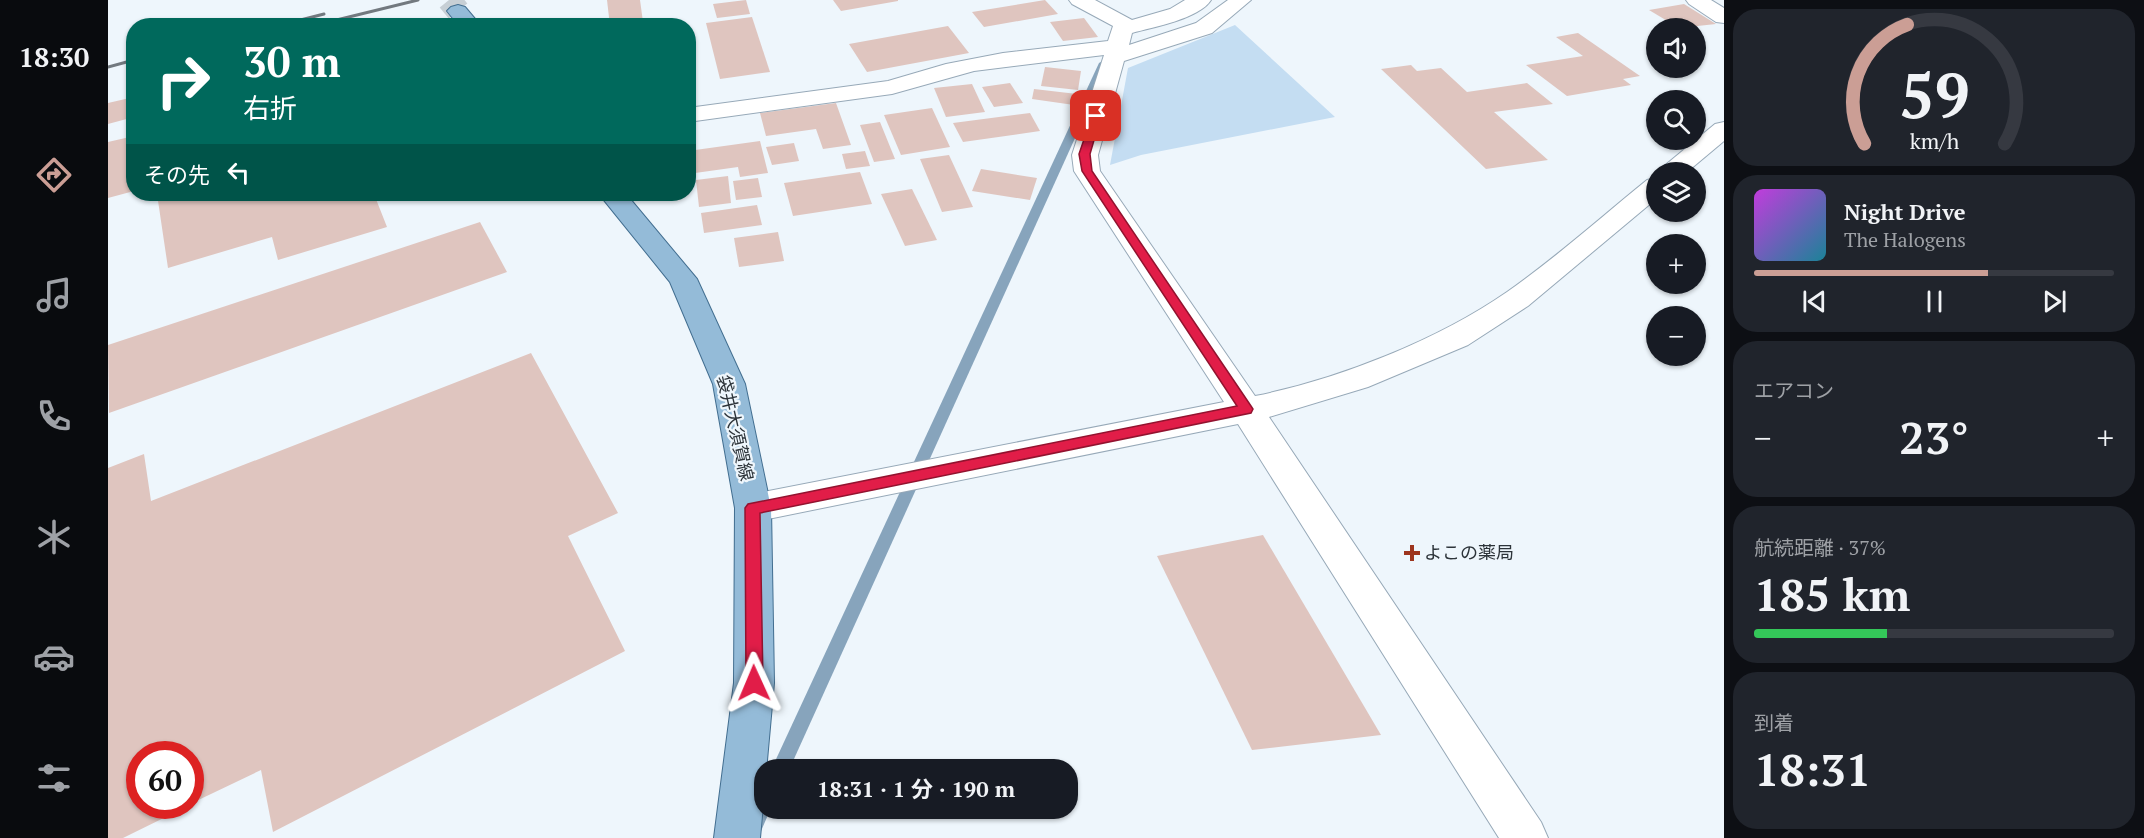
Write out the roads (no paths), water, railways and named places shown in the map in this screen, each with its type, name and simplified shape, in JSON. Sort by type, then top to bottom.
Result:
[{"type":"main road","name":"袋井大須賀線","points":[[618,201],[683,279],[729,384],[753,508],[754,683],[737,838]]},
{"type":"street","points":[[1079,0],[1124,24],[1085,154],[1087,171],[1246,409],[1526,838]]},
{"type":"street","points":[[1118,45],[1201,0]]},
{"type":"street","points":[[696,114],[892,87],[919,76],[1021,58],[1118,45],[1204,28],[1242,0]]},
{"type":"street","points":[[1696,0],[1724,17]]},
{"type":"street","points":[[1684,162],[1724,129]]},
{"type":"street","points":[[753,508],[1246,409],[1357,379],[1457,337],[1518,299],[1646,194]]},
{"type":"waterway","points":[[785,759],[1104,63]]},
{"type":"waterway","points":[[748,838],[757,819]]},
{"type":"tunnel","points":[[449,0],[458,11]]},
{"type":"railway","points":[[345,18],[418,0]]},
{"type":"railway","points":[[308,18],[324,14]]},
{"type":"railway","points":[[108,67],[126,62]]},
{"type":"place","name":"よこの薬局","points":[[1412,553]]}]
